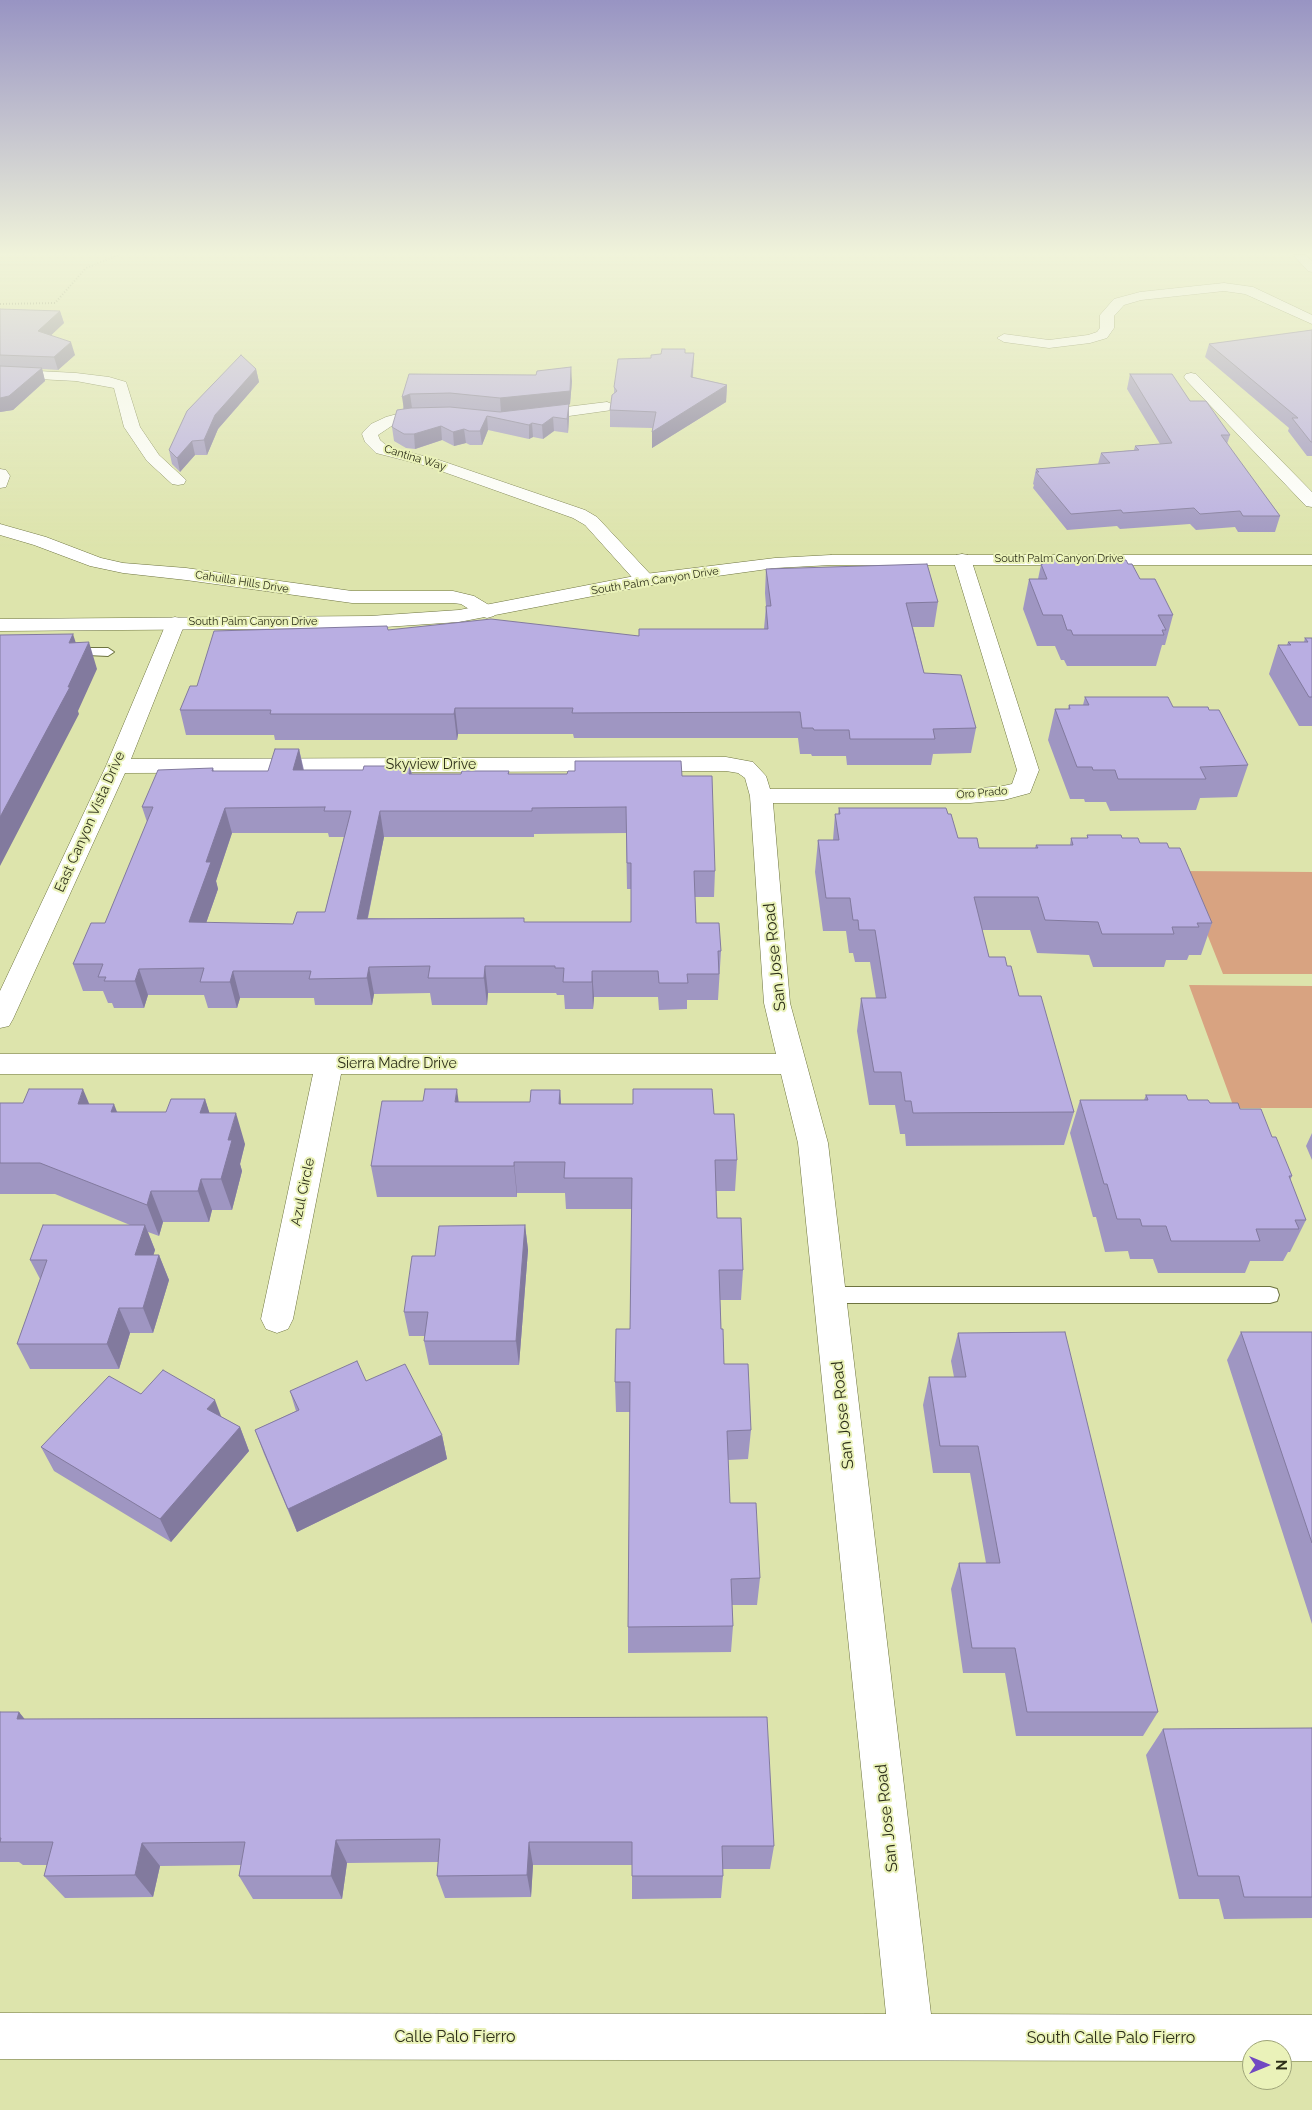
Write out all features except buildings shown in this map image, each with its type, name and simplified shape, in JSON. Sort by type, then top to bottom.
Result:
[{"type":"street","points":[[0,373],[76,377],[109,381],[121,386],[132,427],[153,458],[178,480]]},
{"type":"street","points":[[1192,377],[1312,502]]},
{"type":"street","points":[[516,417],[607,407]]},
{"type":"street","name":"Cantina Way","points":[[451,414],[412,415],[391,420],[377,427],[370,434],[373,442],[382,450],[433,463],[579,514],[591,521],[644,580]]},
{"type":"street","points":[[0,474],[0,484]]},
{"type":"street","name":"Cahuilla Hills Drive","points":[[0,529],[40,540],[96,562],[123,568],[202,576],[352,597],[453,597],[468,600],[487,612]]},
{"type":"street","name":"Oro Prado","points":[[762,796],[970,796],[1004,793],[1022,788],[1028,770],[962,559]]},
{"type":"street","name":"South Palm Canyon Drive","points":[[0,625],[370,622],[487,612],[644,580],[775,563],[831,560],[1312,560]]},
{"type":"street","name":"East Canyon Vista Drive","points":[[0,1019],[117,766],[175,623]]},
{"type":"street","name":"Skyview Drive","points":[[117,766],[726,764],[745,767]]},
{"type":"street","name":"San Jose Road","points":[[745,767],[756,776],[762,796],[777,1003],[813,1143],[911,2038]]},
{"type":"street","name":"Sierra Madre Drive","points":[[0,1064],[793,1064]]},
{"type":"street","name":"Azul Circle","points":[[277,1320],[329,1064]]},
{"type":"street","name":"Calle Palo Fierro","points":[[0,2036],[911,2038]]},
{"type":"street","name":"South Calle Palo Fierro","points":[[911,2038],[1312,2038]]},
{"type":"lane","points":[[59,653],[108,652]]},
{"type":"lane","points":[[830,1295],[1270,1295]]},
{"type":"shaded area","points":[[1182,871],[1312,872],[1312,974],[1223,974]]},
{"type":"shaded area","points":[[1189,985],[1312,986],[1312,1108],[1234,1108]]}]
